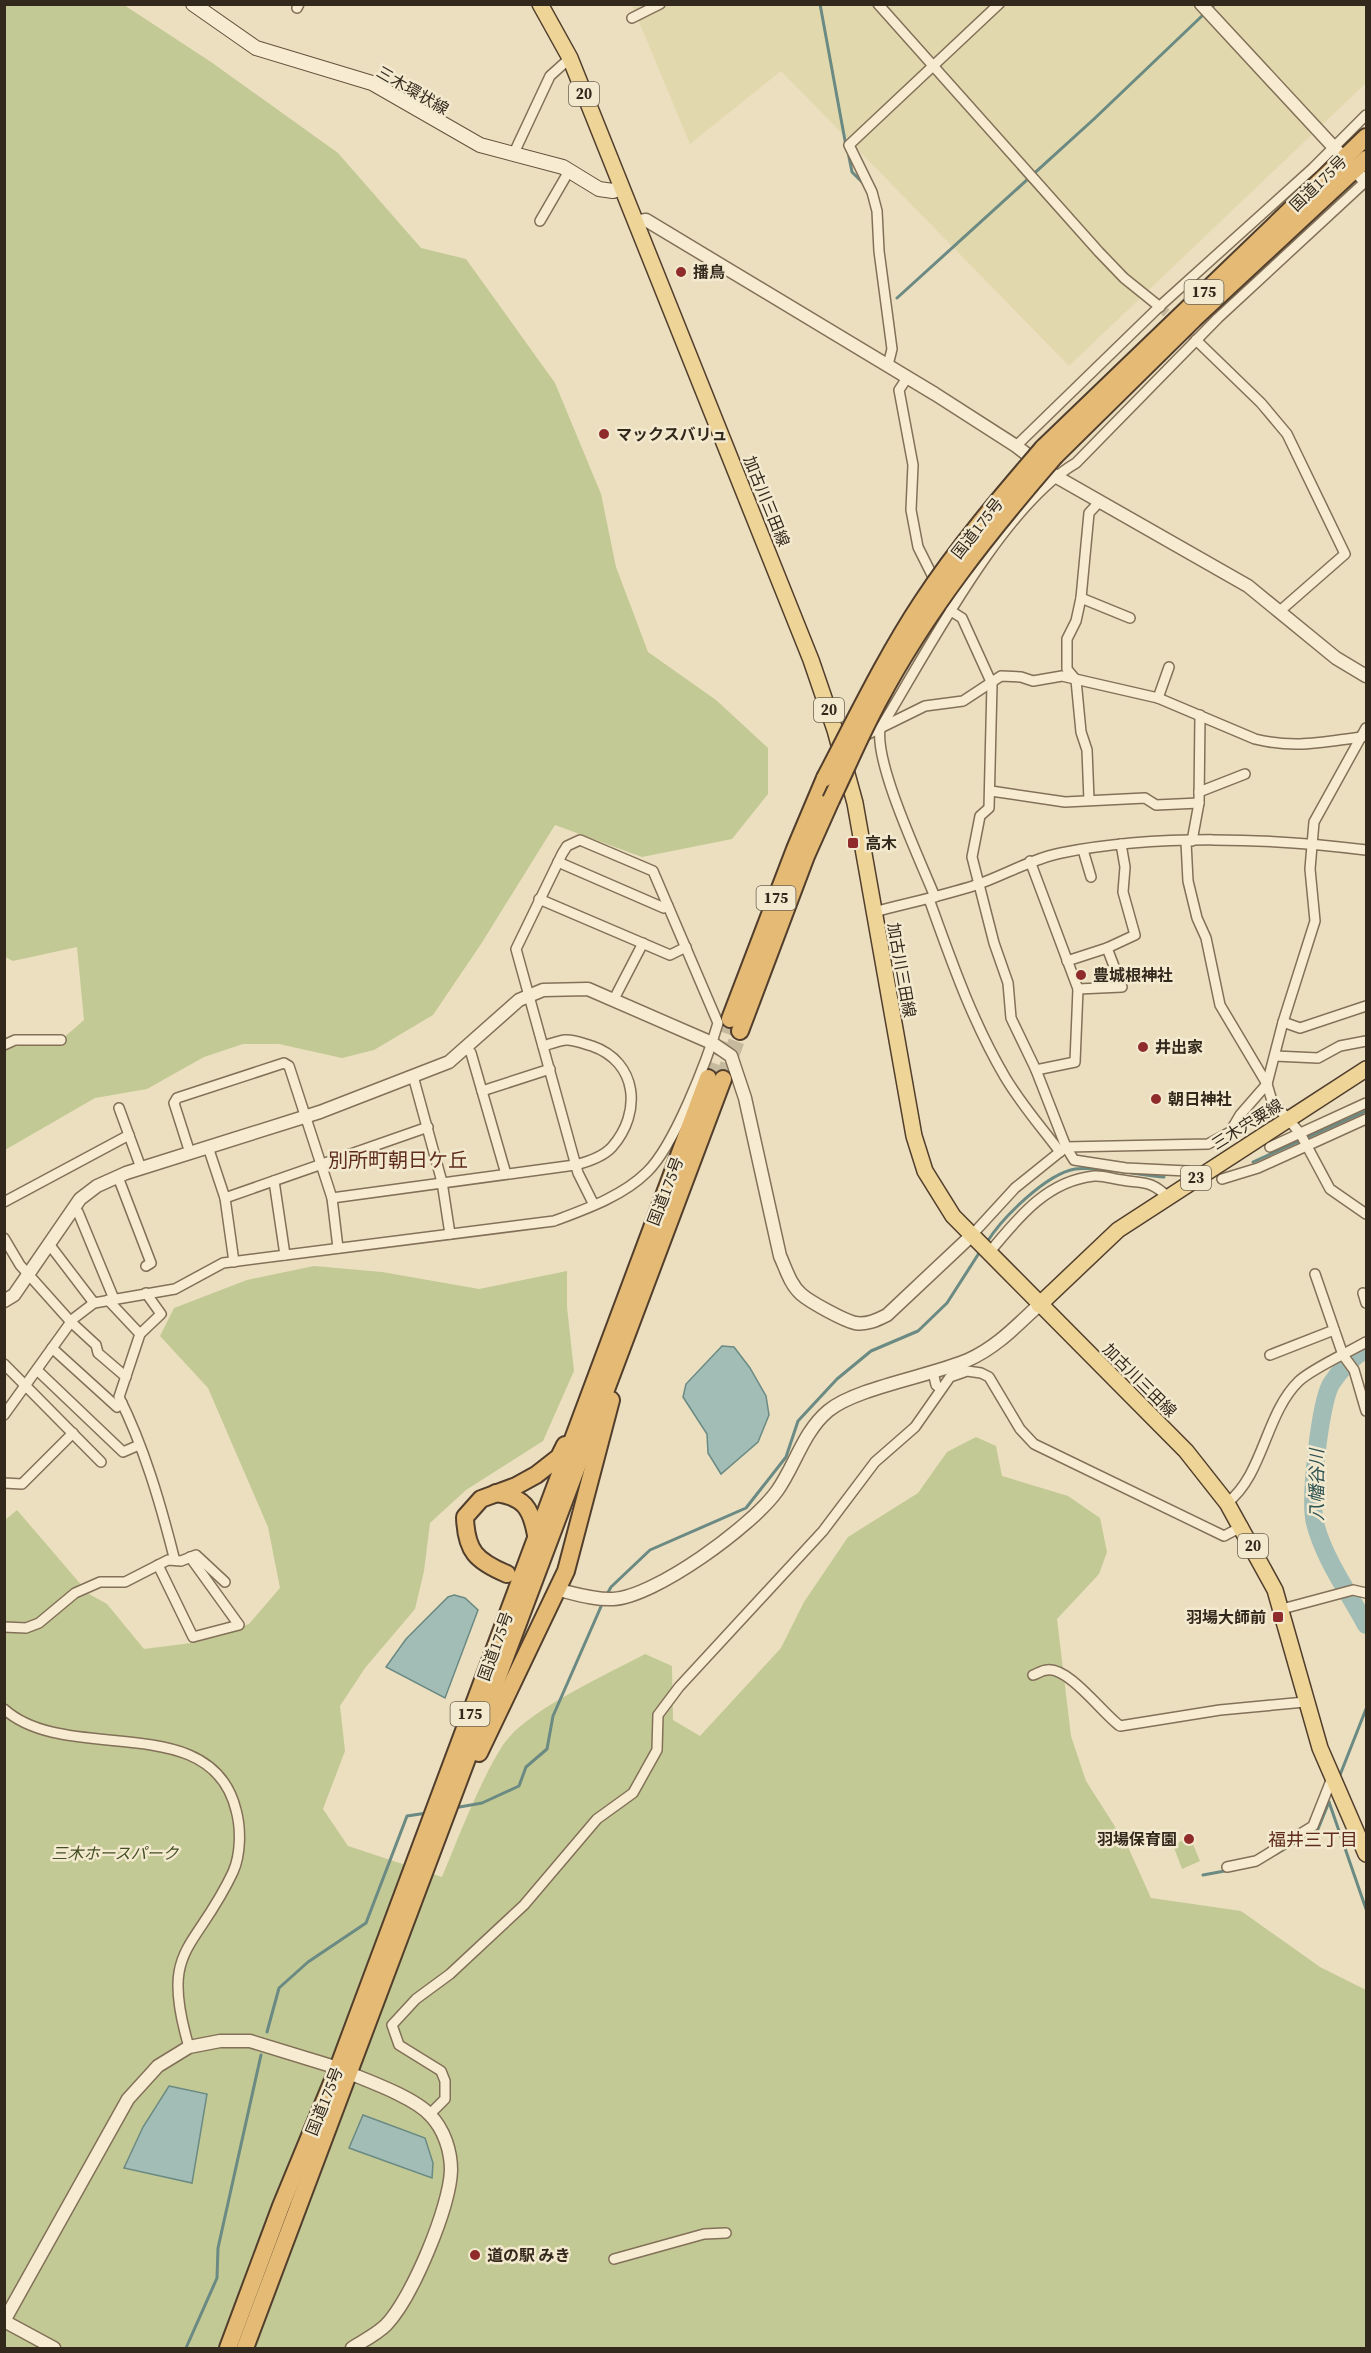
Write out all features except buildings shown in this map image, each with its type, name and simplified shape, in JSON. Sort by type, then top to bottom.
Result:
[{"type":"highway","name":"国道175号","points":[[1049,452],[933,612],[879,700],[806,856],[735,1025],[795,849],[825,778],[868,695],[922,603],[977,524],[1049,452],[1357,168],[1366,137]]},
{"type":"highway","name":"国道175号","points":[[228,2349],[281,2206],[344,2070],[445,1820],[622,1346],[715,1078],[536,1536],[344,2070],[245,2349]]},
{"type":"highway","points":[[445,1820],[464,1787],[559,1590],[621,1373],[622,1346]]},
{"type":"highway","points":[[507,1574],[473,1554],[466,1534],[465,1517],[481,1499],[516,1486],[559,1457],[591,1394]]},
{"type":"highway","points":[[496,1493],[509,1495],[524,1504],[532,1513],[536,1536]]},
{"type":"highway","points":[[542,1585],[559,1590]]},
{"type":"main road","name":"三木環状線","points":[[193,4],[256,48],[372,83],[480,145],[563,167],[599,189],[613,191],[621,187]]},
{"type":"main road","name":"加古川三田線","points":[[540,4],[570,58],[815,670],[836,730],[855,803],[914,1136],[925,1171],[941,1200],[981,1247],[1186,1451],[1243,1526],[1265,1568],[1282,1609],[1305,1702],[1332,1778],[1366,1851]]},
{"type":"main road","name":"三木宍粟線","points":[[1039,1305],[1118,1230],[1366,1069]]},
{"type":"street","points":[[633,18],[660,4]]},
{"type":"street","points":[[878,4],[1105,258],[1124,278],[1160,306]]},
{"type":"street","points":[[888,365],[892,348],[879,251],[877,211],[872,192],[849,145],[999,4]]},
{"type":"street","points":[[1201,4],[1357,168]]},
{"type":"street","points":[[513,155],[550,76],[570,58]]},
{"type":"street","points":[[1197,1177],[1187,1171],[1126,1168],[1074,1160],[1063,1150],[1006,1079],[958,980],[932,898],[895,798],[878,742],[880,729],[951,611],[1001,537],[1055,476],[1076,463],[1196,340],[1357,168],[1366,115]]},
{"type":"street","points":[[1016,446],[1160,306],[1313,168],[1357,168]]},
{"type":"street","points":[[540,221],[569,171]]},
{"type":"street","points":[[635,222],[646,220],[888,365],[1016,446],[1055,476],[1248,586],[1281,610],[1336,658],[1366,676]]},
{"type":"street","points":[[1196,340],[1262,403],[1287,435],[1345,554],[1281,610]]},
{"type":"street","points":[[907,378],[899,390],[913,465],[911,510],[918,547],[951,611],[962,618],[992,684],[991,791],[989,808],[980,816],[972,857],[1008,983],[1011,1018],[1036,1070],[1063,1150]]},
{"type":"street","points":[[1089,800],[1087,750],[1081,732],[1076,680],[1067,669],[1067,639],[1076,621],[1081,598],[1089,513],[1100,501]]},
{"type":"street","points":[[1081,598],[1130,618]]},
{"type":"street","points":[[1158,698],[1169,667]]},
{"type":"street","points":[[855,740],[925,706],[963,701],[1001,676],[1021,677],[1033,681],[1062,676],[1158,698],[1255,740],[1290,746],[1362,737]]},
{"type":"street","points":[[1200,715],[1199,803],[1189,841],[1188,881],[1197,918],[1206,938],[1220,1005],[1267,1084],[1272,1101],[1300,1133],[1330,1189],[1366,1214]]},
{"type":"street","points":[[981,1247],[1015,1188],[1063,1150],[1208,1144],[1230,1132],[1240,1115],[1267,1084],[1283,1022],[1315,921],[1311,843],[1314,822],[1366,728]]},
{"type":"street","points":[[1199,792],[1245,774]]},
{"type":"street","points":[[991,791],[1065,802],[1145,798],[1156,805],[1199,803]]},
{"type":"street","points":[[4,1415],[71,1322],[94,1303],[176,1289],[223,1263],[554,1221],[594,1204],[630,1187],[649,1171],[665,1147],[712,1042],[718,1023],[653,871],[580,840],[567,846],[517,945],[575,1165],[594,1204]]},
{"type":"street","points":[[874,912],[978,884],[1030,861],[1121,844],[1189,841],[1311,843],[1366,850]]},
{"type":"street","points":[[1067,961],[1107,948],[1135,935],[1123,892],[1125,867],[1121,844]]},
{"type":"street","points":[[1083,850],[1091,877]]},
{"type":"street","points":[[1030,861],[1078,989],[1075,1062],[1036,1070]]},
{"type":"street","points":[[558,862],[664,908],[668,906]]},
{"type":"street","points":[[539,899],[670,955],[686,947]]},
{"type":"street","points":[[614,999],[643,943]]},
{"type":"street","points":[[1078,989],[1122,987],[1107,948]]},
{"type":"street","points":[[4,1301],[14,1295],[80,1199],[97,1186],[141,1168],[305,1116],[449,1062],[507,1009],[543,990],[588,989],[712,1042],[731,1056],[745,1098],[780,1256],[790,1280],[800,1294],[855,1323],[872,1322],[887,1315],[981,1247],[1053,1189],[1070,1182],[1096,1176],[1154,1184],[1168,1197]]},
{"type":"street","points":[[1283,1022],[1300,1028],[1366,1009]]},
{"type":"street","points":[[4,1045],[15,1040],[61,1040]]},
{"type":"street","points":[[332,1198],[575,1165],[612,1148],[629,1117],[632,1093],[621,1063],[612,1056],[572,1040],[543,1046]]},
{"type":"street","points":[[1275,1056],[1318,1058],[1340,1046],[1366,1041]]},
{"type":"street","points":[[466,1047],[471,1053],[506,1174]]},
{"type":"street","points":[[190,1153],[174,1103],[177,1098],[284,1063],[289,1066],[332,1198],[338,1248]]},
{"type":"street","points":[[482,1091],[549,1069]]},
{"type":"street","points":[[413,1076],[442,1182],[450,1234]]},
{"type":"street","points":[[1270,1147],[1366,1103]]},
{"type":"street","points":[[119,1108],[141,1168]]},
{"type":"street","points":[[1222,1179],[1258,1168],[1366,1119]]},
{"type":"street","points":[[225,1198],[428,1127]]},
{"type":"street","points":[[4,1202],[129,1135]]},
{"type":"street","points":[[208,1147],[225,1198],[234,1262]]},
{"type":"street","points":[[118,1177],[151,1263],[146,1266]]},
{"type":"street","points":[[274,1181],[285,1255]]},
{"type":"street","points":[[73,1209],[78,1212],[111,1300],[140,1334]]},
{"type":"street","points":[[4,1238],[20,1265],[29,1272],[71,1322],[96,1345],[98,1353],[126,1377]]},
{"type":"street","points":[[49,1244],[94,1303]]},
{"type":"street","points":[[1315,1274],[1344,1355],[1354,1370],[1366,1411]]},
{"type":"street","points":[[146,1293],[161,1314],[140,1334],[119,1397],[140,1445],[171,1544],[172,1559]]},
{"type":"street","points":[[1363,1293],[1366,1303]]},
{"type":"street","points":[[559,1590],[596,1598],[614,1599],[647,1589],[720,1544],[755,1517],[777,1491],[812,1428],[828,1410],[855,1396],[969,1359],[1001,1342],[1039,1305]]},
{"type":"street","points":[[1270,1355],[1335,1330]]},
{"type":"street","points":[[1227,1503],[1240,1493],[1281,1407],[1299,1381],[1366,1342]]},
{"type":"street","points":[[52,1348],[117,1407],[122,1403]]},
{"type":"street","points":[[4,1364],[101,1462]]},
{"type":"street","points":[[37,1370],[123,1452],[140,1445]]},
{"type":"street","points":[[430,2114],[445,2099],[445,2081],[441,2071],[399,2045],[392,2025],[416,1999],[450,1974],[524,1905],[597,1820],[633,1793],[657,1750],[658,1715],[686,1680],[823,1531],[876,1462],[915,1427],[941,1389],[954,1375],[967,1371],[989,1377],[1020,1429],[1043,1449],[1165,1505],[1224,1536],[1243,1526]]},
{"type":"street","points":[[933,1372],[936,1385],[941,1389]]},
{"type":"street","points":[[4,1483],[22,1484],[73,1433]]},
{"type":"street","points":[[4,1628],[26,1628],[39,1623],[75,1593],[100,1582],[125,1582],[172,1559],[181,1561],[196,1555],[225,1582]]},
{"type":"street","points":[[158,1565],[193,1637],[239,1624],[190,1557]]},
{"type":"street","points":[[1282,1609],[1343,1595],[1353,1590],[1366,1593]]},
{"type":"street","points":[[1033,1675],[1047,1670],[1060,1673],[1075,1682],[1120,1726],[1220,1710],[1305,1702]]},
{"type":"street","points":[[4,1709],[18,1721],[37,1730],[61,1735],[165,1746],[186,1752],[207,1765],[224,1782],[234,1801],[239,1822],[238,1851],[234,1870],[180,1960],[176,1982],[178,2010],[189,2047]]},
{"type":"street","points":[[1227,1867],[1256,1861],[1313,1826],[1332,1778]]},
{"type":"street","points":[[54,2349],[4,2321],[128,2099],[158,2066],[189,2047],[220,2041],[250,2041],[344,2070],[398,2094],[430,2114],[448,2145],[451,2171],[437,2231],[401,2307],[385,2326],[352,2349]]},
{"type":"street","points":[[614,2259],[704,2234],[726,2233]]},
{"type":"shaded area","points":[[632,5],[1366,5],[1366,83],[1069,366],[781,71],[690,144]]},
{"type":"green space","points":[[5,5],[124,5],[211,62],[338,153],[421,248],[466,259],[555,383],[601,494],[616,567],[648,652],[716,700],[768,748],[768,794],[732,839],[642,857],[555,825],[481,944],[433,1015],[374,1050],[342,1058],[279,1044],[243,1044],[204,1057],[147,1089],[95,1098],[5,1150],[4,1052],[12,1047],[61,1040],[84,1020],[77,947],[13,961],[5,957]]},
{"type":"green space","name":"三木ホースパーク","points":[[314,1266],[382,1272],[479,1289],[567,1271],[567,1307],[574,1371],[543,1441],[466,1490],[430,1523],[424,1571],[415,1609],[365,1668],[340,1706],[345,1751],[323,1809],[348,1846],[442,1877],[486,1775],[503,1745],[529,1719],[568,1694],[645,1654],[672,1666],[673,1720],[700,1736],[781,1648],[804,1602],[848,1537],[918,1493],[947,1452],[976,1437],[996,1446],[1002,1476],[1068,1496],[1100,1518],[1107,1552],[1099,1574],[1057,1619],[1071,1736],[1086,1781],[1128,1847],[1151,1898],[1241,1911],[1320,1967],[1366,1990],[1366,2348],[5,2348],[5,1520],[17,1510],[89,1594],[107,1604],[144,1649],[191,1643],[249,1624],[280,1588],[268,1527],[208,1388],[160,1336],[174,1308],[247,1280]]},
{"type":"green space","points":[[1190,1837],[1200,1861],[1182,1869],[1173,1845]]},
{"type":"water","points":[[722,1346],[734,1347],[750,1368],[766,1396],[769,1415],[758,1442],[721,1474],[708,1453],[707,1434],[683,1397],[686,1384]]},
{"type":"water","points":[[454,1595],[465,1598],[478,1610],[445,1698],[386,1667],[406,1639],[448,1597]]},
{"type":"water","points":[[169,2086],[207,2094],[192,2183],[124,2168],[143,2127]]},
{"type":"water","points":[[363,2115],[425,2138],[433,2163],[432,2178],[349,2148]]},
{"type":"waterway","points":[[820,4],[846,146]]},
{"type":"waterway","points":[[1209,10],[1215,4]]},
{"type":"waterway","points":[[897,298],[1094,119],[1204,14]]},
{"type":"waterway","points":[[848,152],[852,172],[865,185]]},
{"type":"waterway","points":[[1253,1162],[1366,1111]]},
{"type":"waterway","points":[[987,1242],[1003,1221],[1026,1198],[1051,1179],[1064,1173],[1084,1168],[1164,1177]]},
{"type":"waterway","points":[[606,1596],[611,1587],[650,1550],[746,1508],[786,1457],[798,1421],[837,1379],[871,1351],[918,1331],[947,1303],[981,1250]]},
{"type":"waterway","name":"八幡谷川","points":[[1366,1349],[1343,1369],[1331,1384],[1327,1395],[1320,1431],[1313,1495],[1315,1523],[1324,1550],[1366,1625]]},
{"type":"waterway","points":[[454,1808],[482,1803],[519,1786],[526,1767],[547,1749],[553,1716],[603,1602]]},
{"type":"waterway","points":[[1340,1775],[1366,1709]]},
{"type":"waterway","points":[[1329,1802],[1366,1909]]},
{"type":"waterway","points":[[1276,1854],[1318,1829],[1329,1802]]},
{"type":"waterway","points":[[267,2032],[279,1988],[308,1962],[366,1923],[407,1816],[427,1813]]},
{"type":"waterway","points":[[1203,1875],[1257,1865]]},
{"type":"waterway","points":[[186,2348],[217,2278],[218,2248],[261,2055]]},
{"type":"tunnel","points":[[1160,307],[1196,340]]},
{"type":"tunnel","points":[[708,1078],[730,1019]]},
{"type":"tunnel","points":[[723,1079],[740,1031]]},
{"type":"place","name":"播鳥","points":[[681,272]]},
{"type":"place","name":"マックスバリュ","points":[[604,434]]},
{"type":"place","name":"高木","points":[[853,843]]},
{"type":"place","name":"豊城根神社","points":[[1081,975]]},
{"type":"place","name":"井出家","points":[[1143,1047]]},
{"type":"place","name":"朝日神社","points":[[1156,1099]]},
{"type":"place","name":"羽場大師前","points":[[1278,1617]]},
{"type":"place","name":"羽場保育園","points":[[1189,1839]]},
{"type":"place","name":"道の駅 みき","points":[[475,2255]]},
{"type":"district","name":"別所町朝日ケ丘","points":[[398,1160]]},
{"type":"district","name":"福井三丁目","points":[[1313,1840]]}]
